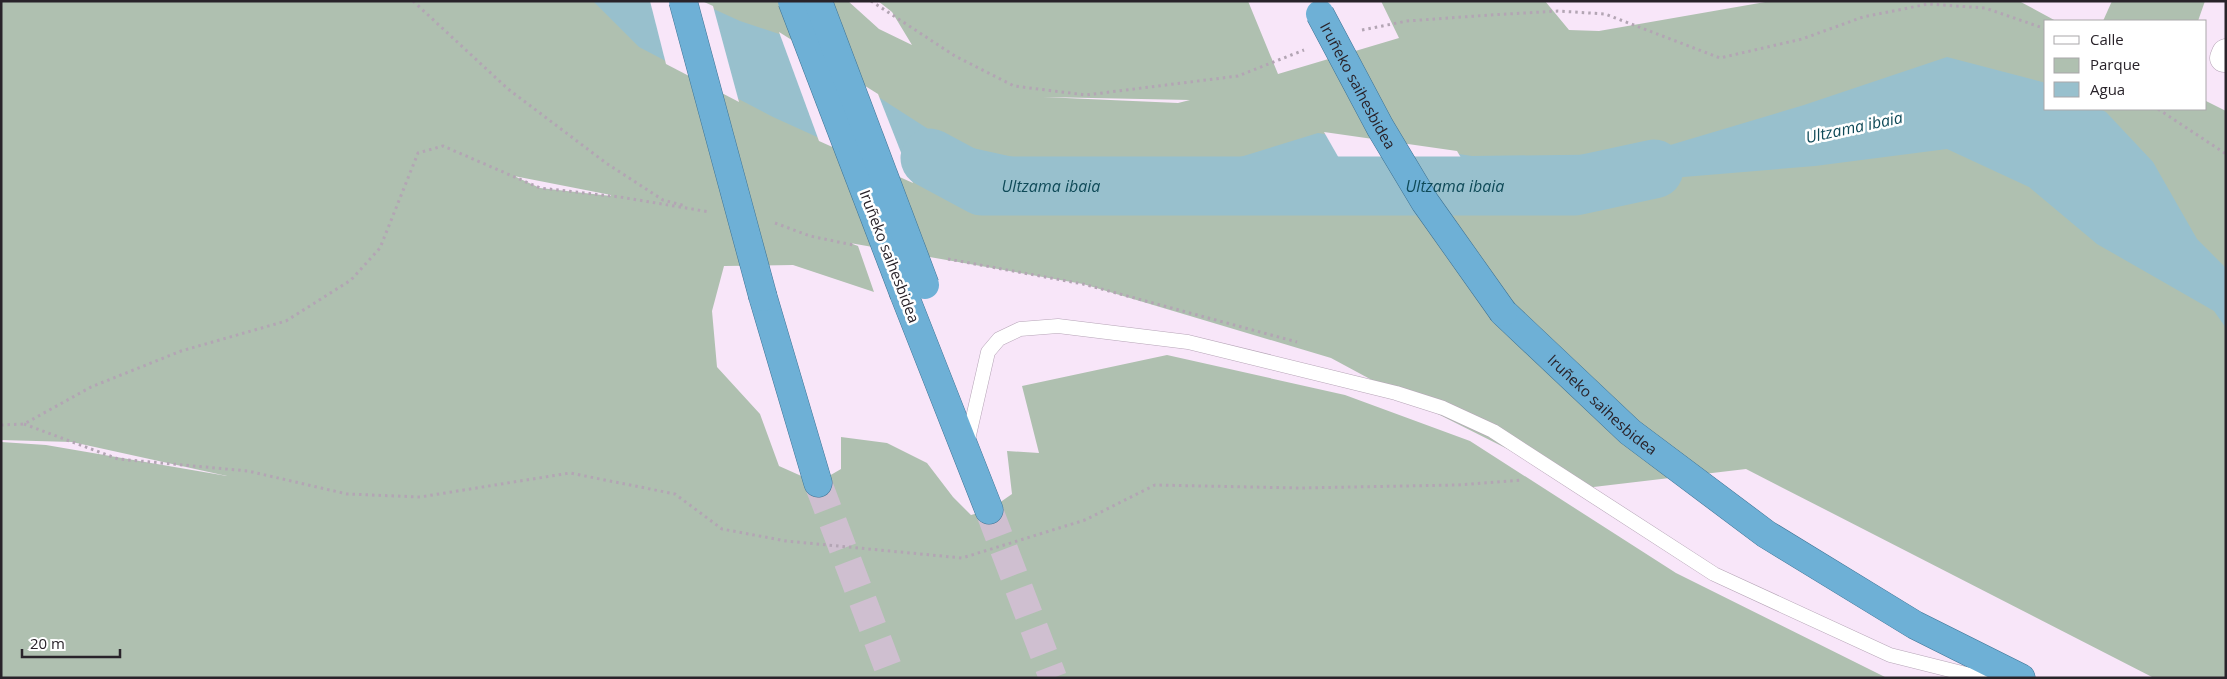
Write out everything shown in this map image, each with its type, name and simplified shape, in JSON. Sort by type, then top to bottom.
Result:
[{"type":"highway","points":[[683,1],[762,297],[818,483]]},
{"type":"highway","name":"Iruñeko saihesbidea","points":[[792,1],[914,289],[934,368],[989,510]]},
{"type":"highway","points":[[818,1],[914,289]]},
{"type":"highway","name":"Iruñeko saihesbidea","points":[[1314,6],[1380,127],[1424,202],[1503,312],[1630,432],[1766,534],[1915,625],[2021,678]]},
{"type":"lane","points":[[966,452],[988,352],[999,339],[1020,329],[1058,326],[1188,342],[1396,393],[1443,408],[1493,431],[1714,574],[1890,655],[1982,678]]},
{"type":"path","points":[[413,1],[508,89],[606,163],[663,200],[706,212]]},
{"type":"path","points":[[872,1],[955,56],[1014,86],[1086,95],[1238,76],[1312,47]]},
{"type":"path","points":[[1358,31],[1407,21],[1558,12],[1605,14],[1720,58],[1802,39],[1864,17],[1928,4],[1986,8],[2044,28]]},
{"type":"path","points":[[2160,110],[2226,154]]},
{"type":"path","points":[[1,425],[24,424],[91,387],[181,351],[286,320],[351,280],[380,248],[418,152],[443,146],[540,188],[620,197],[715,213]]},
{"type":"path","points":[[772,223],[810,236],[858,246]]},
{"type":"path","points":[[947,259],[1083,284],[1288,338],[1305,346]]},
{"type":"green space","points":[[1,1],[848,1],[879,29],[912,45],[892,12],[878,1],[1248,1],[1278,74],[1399,38],[1381,1],[1545,1],[1569,30],[1599,31],[1771,1],[2019,1],[2054,20],[2044,20],[2044,110],[2207,110],[2207,102],[2226,111],[2226,678],[2154,678],[1746,469],[1585,488],[1396,393],[1331,358],[1083,284],[850,243],[858,246],[874,292],[793,265],[724,266],[712,311],[717,367],[760,414],[779,466],[817,483],[841,469],[841,437],[887,443],[927,463],[953,497],[971,515],[989,510],[1012,494],[1007,451],[1039,453],[1022,386],[1167,355],[1345,395],[1470,441],[1676,573],[1887,678],[1,678],[1,442],[46,445],[227,476],[72,442],[1,440]],"holes":[[[1043,97],[1190,100],[1178,103]],[[514,176],[611,195],[540,188]]]},
{"type":"green space","points":[[2112,1],[2205,1],[2198,20],[2103,20]]},
{"type":"water","points":[[593,1],[696,1],[740,21],[782,35],[950,143],[1018,158],[1237,158],[1318,133],[1472,156],[1640,154],[1804,105],[1947,57],[2044,82],[2044,110],[2102,110],[2106,112],[2153,162],[2197,239],[2226,268],[2226,328],[2214,311],[2097,244],[2029,187],[1947,149],[1815,166],[1575,186],[1005,186],[956,200],[773,117],[639,47]]},
{"type":"pier","points":[[650,1],[702,1],[713,6],[739,102],[666,64]]},
{"type":"pier","points":[[779,32],[878,94],[913,183],[819,141]]},
{"type":"pier","points":[[1324,132],[1457,151],[1479,188],[1356,188]]},
{"type":"waterway","name":"Ultzama ibaia","points":[[930,158],[982,186],[1575,186],[1654,169]]},
{"type":"tunnel","points":[[818,483],[892,678]]},
{"type":"tunnel","points":[[989,510],[1053,678]]}]
